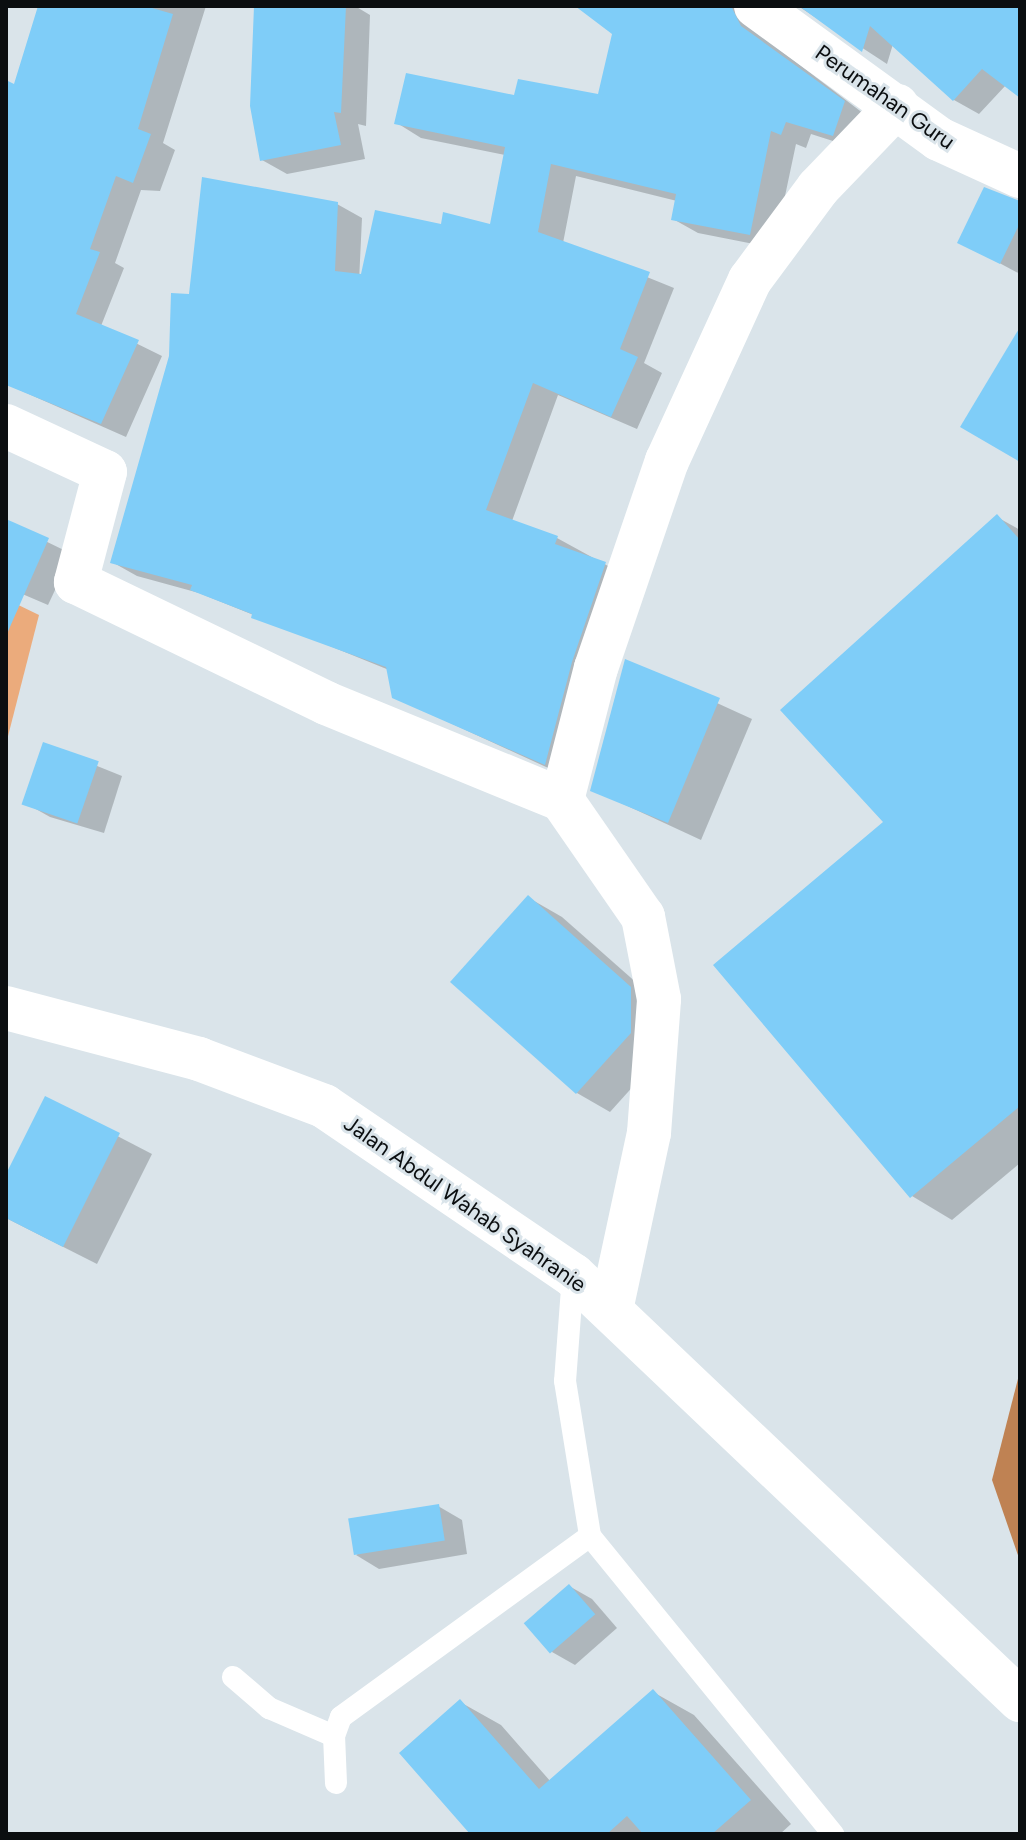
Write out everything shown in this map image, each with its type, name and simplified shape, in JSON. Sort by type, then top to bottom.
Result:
[{"type":"street","name":"Perumahan Guru","points":[[756,6],[939,139],[1020,176]]},
{"type":"street","points":[[562,800],[596,668],[667,461],[750,280],[818,188],[897,106]]},
{"type":"street","points":[[6,426],[105,472],[76,582],[326,703],[562,800],[643,917],[659,999],[649,1133],[611,1310]]},
{"type":"street","name":"Jalan Abdul Wahab Syahranie","points":[[6,1008],[199,1059],[324,1106],[573,1275],[1020,1700]]},
{"type":"lane","points":[[573,1275],[565,1381],[590,1536],[833,1834]]},
{"type":"lane","points":[[336,1783],[334,1736],[341,1717],[590,1536]]},
{"type":"lane","points":[[233,1677],[269,1708],[334,1736]]},
{"type":"shaded area","points":[[6,599],[39,615],[6,744]]},
{"type":"shaded area","points":[[1020,1371],[1020,1561],[992,1480]]},
{"type":"building","points":[[38,6],[145,6],[173,14],[138,129],[151,134],[133,183],[116,176],[90,249],[100,252],[76,314],[139,340],[101,424],[6,385],[6,80],[14,84]]},
{"type":"building","points":[[254,6],[346,6],[341,113],[334,112],[341,145],[260,161],[250,106]]},
{"type":"building","points":[[575,6],[731,6],[741,26],[845,101],[833,136],[786,122],[781,135],[771,131],[750,235],[671,220],[676,194],[551,164],[538,232],[650,272],[620,349],[638,357],[611,417],[533,383],[486,510],[558,536],[555,544],[606,562],[572,662],[545,765],[392,698],[386,667],[251,618],[252,614],[190,590],[192,585],[110,563],[169,356],[171,293],[189,294],[202,177],[338,202],[335,271],[361,274],[375,210],[441,224],[443,212],[490,224],[505,147],[394,124],[406,73],[514,95],[518,79],[598,94],[612,34]]},
{"type":"building","points":[[799,6],[1020,6],[1020,98],[982,69],[953,101],[870,26],[862,52]]},
{"type":"building","points":[[984,187],[1020,201],[1020,223],[1000,264],[957,243]]},
{"type":"building","points":[[1020,327],[1020,462],[960,427]]},
{"type":"building","points":[[997,514],[1020,540],[1020,1106],[910,1198],[713,965],[883,822],[780,710]]},
{"type":"building","points":[[6,519],[49,538],[6,636]]},
{"type":"building","points":[[625,659],[720,698],[668,823],[590,791]]},
{"type":"building","points":[[43,742],[99,761],[77,824],[22,804]]},
{"type":"building","points":[[528,895],[631,987],[631,1033],[576,1094],[450,982]]},
{"type":"building","points":[[45,1096],[120,1133],[63,1247],[6,1218],[6,1174]]},
{"type":"building","points":[[439,1504],[445,1541],[354,1555],[348,1518]]},
{"type":"building","points":[[569,1584],[595,1614],[550,1654],[524,1623]]},
{"type":"building","points":[[653,1689],[751,1800],[712,1834],[643,1834],[627,1816],[607,1834],[470,1834],[399,1753],[460,1699],[539,1789]]}]
